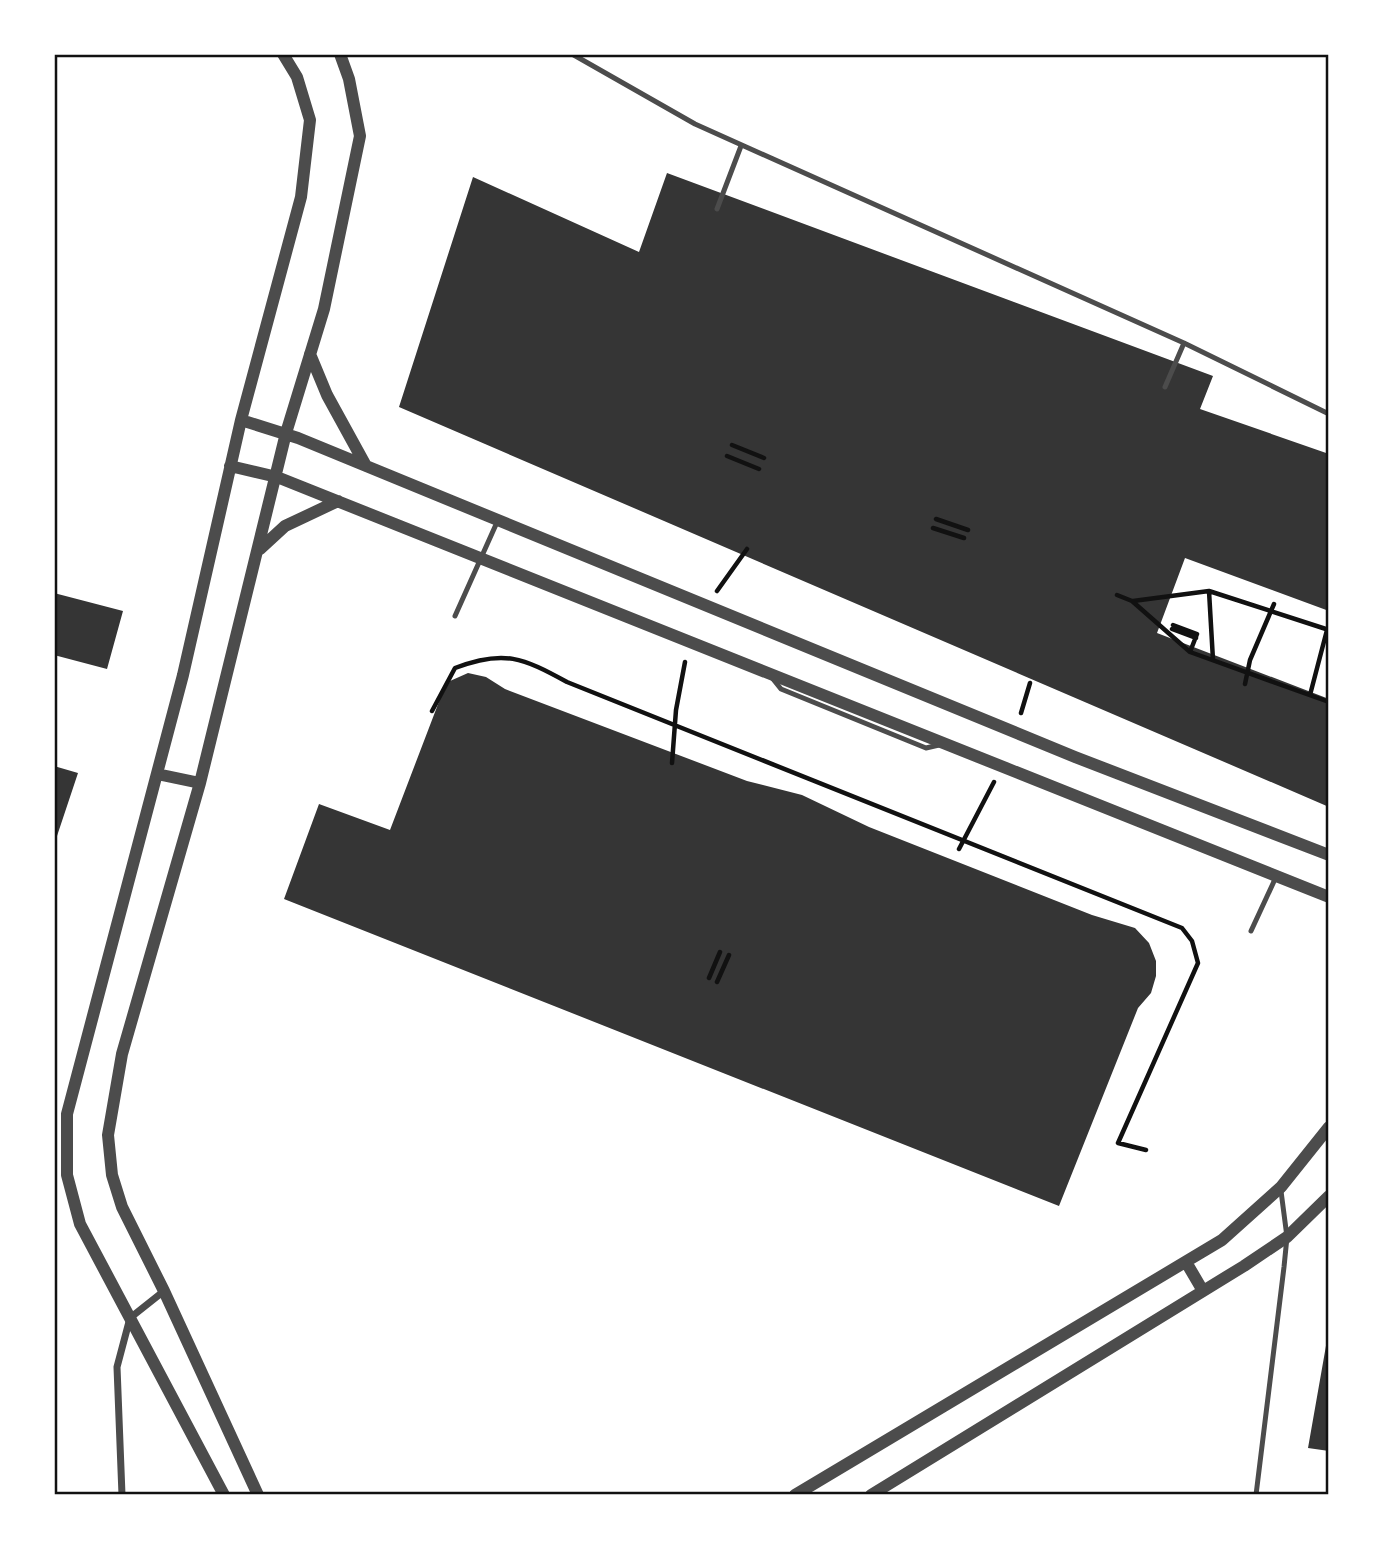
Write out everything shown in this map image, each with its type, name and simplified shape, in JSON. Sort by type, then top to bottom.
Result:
[{"type":"street","points":[[224,1495],[80,1224],[67,1175],[67,1114],[158,774],[241,420],[301,197],[310,120],[297,77],[283,54]]},
{"type":"street","points":[[258,1495],[164,1291],[122,1207],[112,1175],[108,1135],[122,1054],[200,783],[260,550],[286,433],[324,309],[359,136],[349,79],[340,54]]},
{"type":"street","points":[[310,354],[327,395],[366,466]]},
{"type":"street","points":[[241,420],[286,433],[1075,757],[1329,855]]},
{"type":"street","points":[[230,466],[277,477],[1329,897]]},
{"type":"street","points":[[260,550],[285,526],[338,501]]},
{"type":"street","points":[[158,774],[200,783]]},
{"type":"street","points":[[795,1495],[1152,1279],[1222,1240],[1281,1188],[1329,1128]]},
{"type":"street","points":[[871,1495],[1287,1237],[1329,1196]]},
{"type":"street","points":[[1186,1262],[1203,1291]]},
{"type":"street","points":[[122,1495],[117,1367],[130,1318],[164,1291]]},
{"type":"lane","points":[[572,54],[695,124],[741,146],[1184,343],[1329,414]]},
{"type":"lane","points":[[717,209],[741,146]]},
{"type":"lane","points":[[1165,387],[1184,343]]},
{"type":"lane","points":[[455,616],[498,520]]},
{"type":"lane","points":[[1251,931],[1276,876]]},
{"type":"lane","points":[[1256,1495],[1287,1237],[1281,1188]]},
{"type":"path","points":[[732,445],[764,458]]},
{"type":"path","points":[[727,456],[760,469]]},
{"type":"path","points":[[936,519],[968,530]]},
{"type":"path","points":[[933,528],[964,538]]},
{"type":"path","points":[[714,595],[747,549]]},
{"type":"path","points":[[1132,601],[1209,591],[1328,630],[1310,695]]},
{"type":"path","points":[[1209,591],[1213,660]]},
{"type":"path","points":[[1117,595],[1132,601],[1190,652],[1329,702]]},
{"type":"path","points":[[1245,684],[1250,660],[1274,604]]},
{"type":"path","points":[[1173,627],[1197,634],[1190,652]]},
{"type":"path","points":[[432,711],[455,668],[489,658],[509,656],[531,662],[567,682],[1182,928],[1192,941],[1198,963],[1118,1143],[1146,1150]]},
{"type":"path","points":[[1020,716],[1030,683]]},
{"type":"path","points":[[672,763],[678,694]]},
{"type":"path","points":[[959,849],[994,782]]},
{"type":"path","points":[[709,978],[720,952]]},
{"type":"path","points":[[717,982],[729,955]]},
{"type":"building","points":[[667,173],[1213,376],[1200,409],[1329,454],[1329,611],[1185,558],[1157,633],[1329,699],[1329,807],[399,407],[473,177],[639,252]]},
{"type":"building","points":[[54,593],[123,611],[107,669],[54,655]]},
{"type":"building","points":[[468,673],[486,677],[505,689],[747,781],[802,795],[869,827],[1092,915],[1135,928],[1149,943],[1156,961],[1156,976],[1151,993],[1138,1008],[1059,1206],[284,899],[319,804],[390,830],[440,699],[450,681]]},
{"type":"building","points":[[54,766],[78,773],[55,842],[54,842]]},
{"type":"building","points":[[1329,1340],[1329,1451],[1308,1448]]}]
